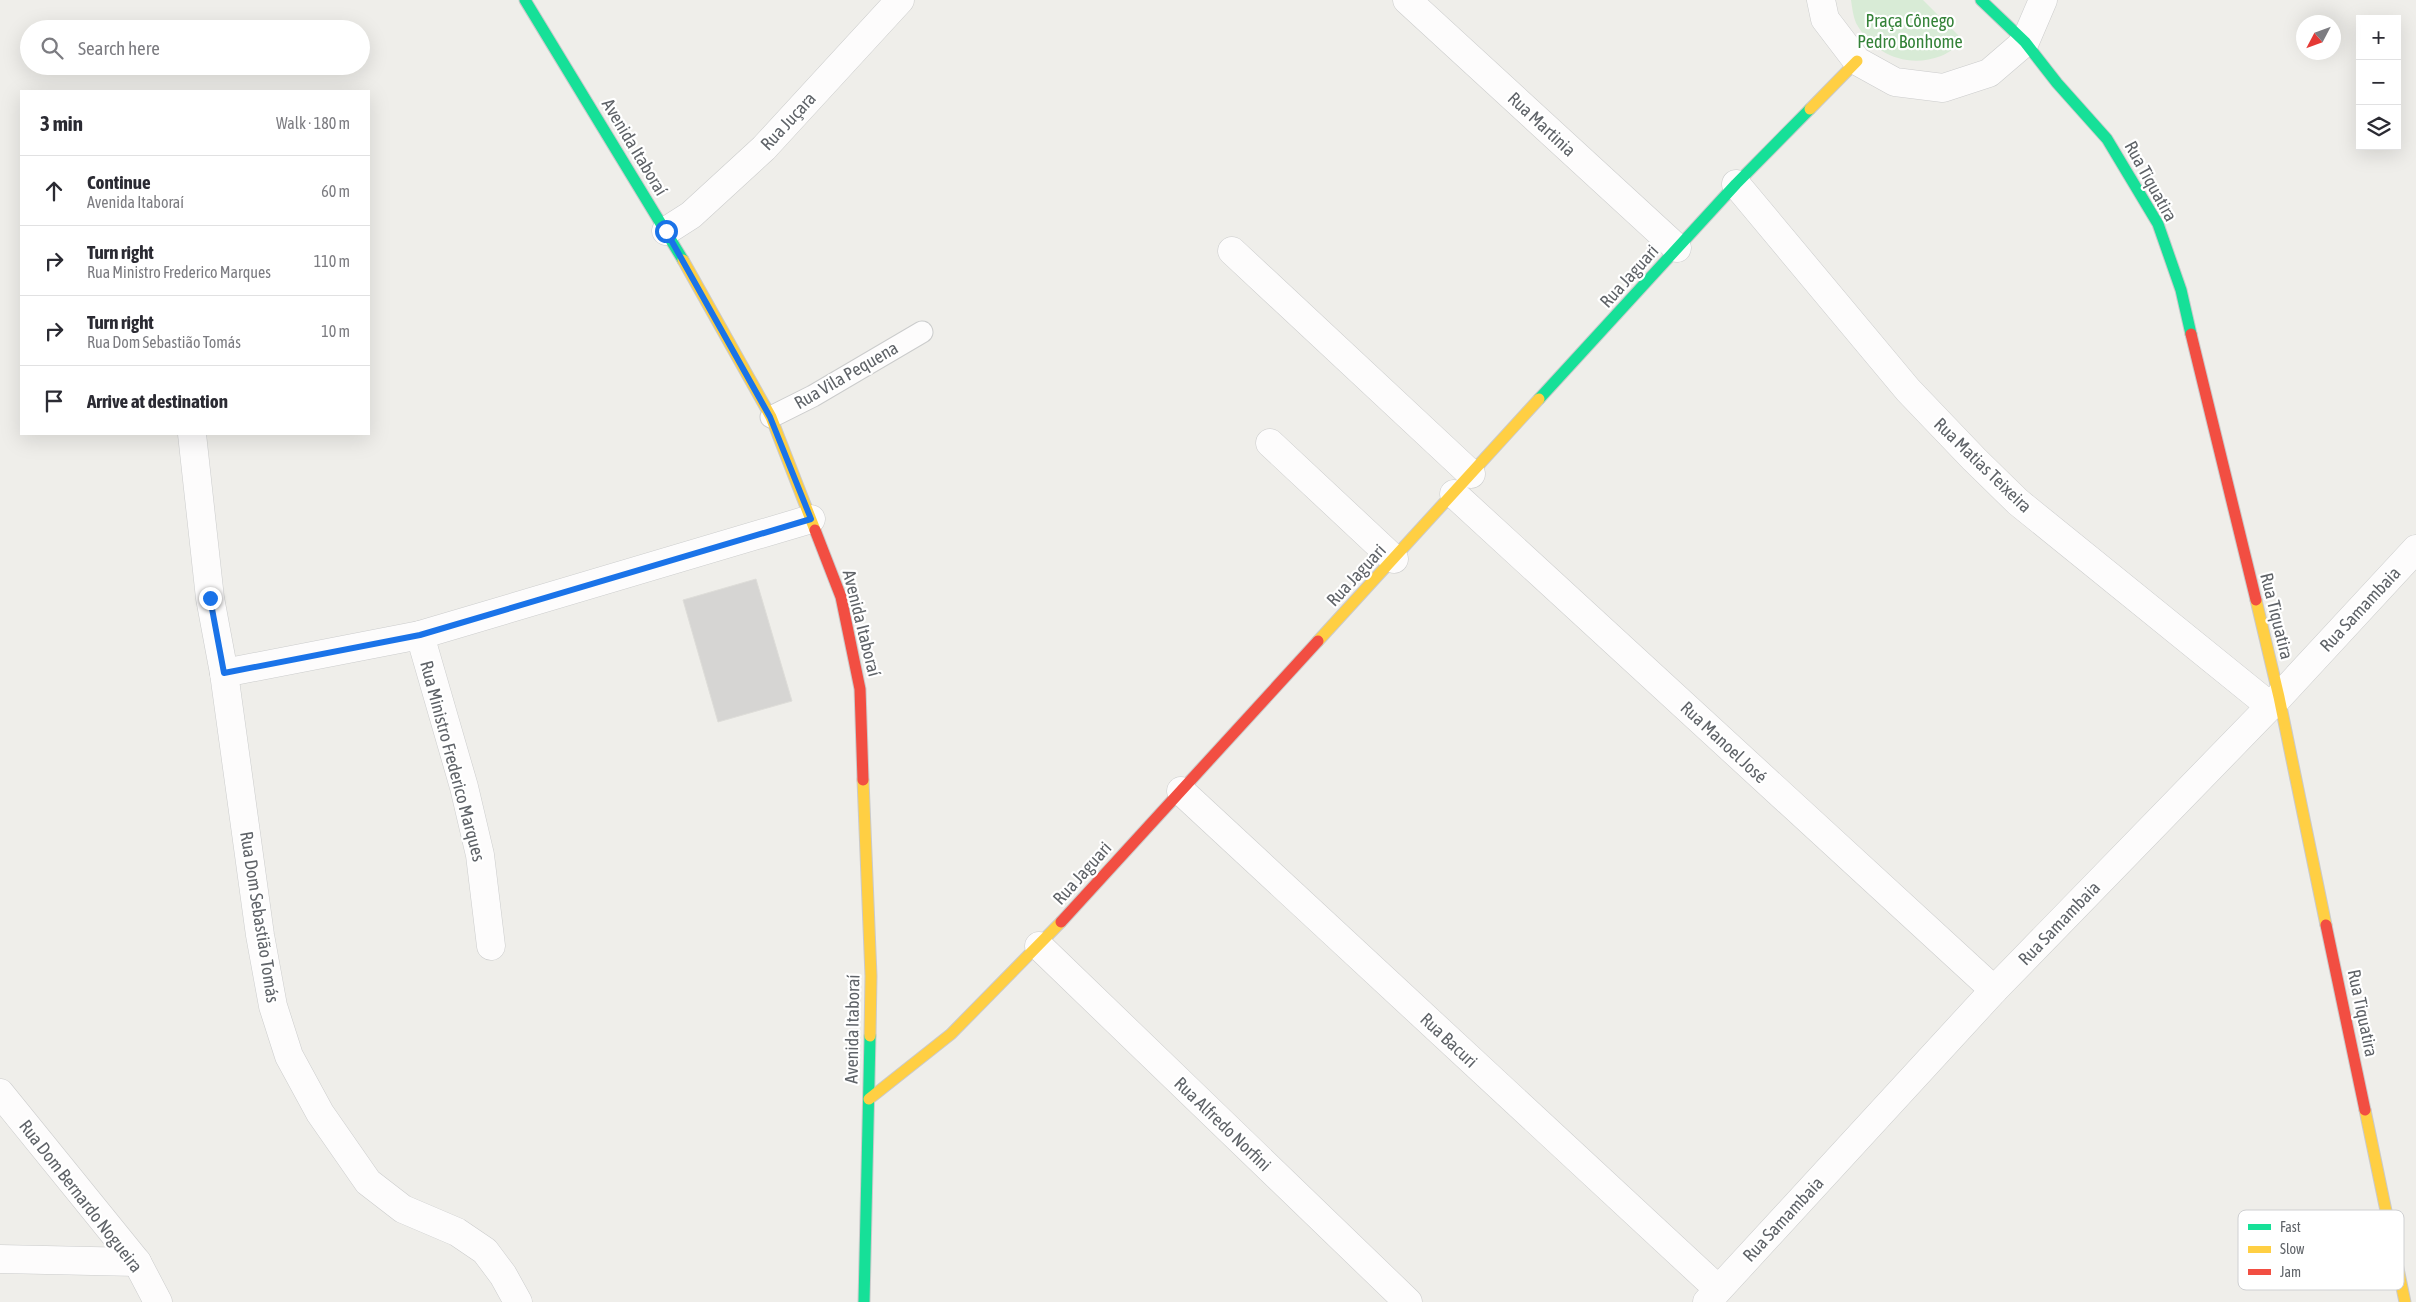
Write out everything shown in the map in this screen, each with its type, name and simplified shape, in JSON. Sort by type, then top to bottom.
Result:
[{"type":"street","name":"Avenida Itaboraí","points":[[525,0],[666,231],[770,417],[841,597],[860,689],[871,976],[864,1302]]},
{"type":"street","name":"Rua Juçara","points":[[666,231],[691,215],[764,148],[900,0]]},
{"type":"street","name":"Rua Martinia","points":[[1406,0],[1678,248]]},
{"type":"street","points":[[1821,0],[1825,18],[1857,61],[1895,82],[1943,88],[1988,73],[2025,42],[2043,0]]},
{"type":"street","name":"Rua Tiquatira","points":[[1980,0],[2025,42],[2057,83],[2107,140],[2158,224],[2181,290],[2275,701],[2385,1210]]},
{"type":"street","name":"Rua Jaguari","points":[[869,1099],[951,1034],[1038,946],[1736,184],[1857,61]]},
{"type":"street","name":"Rua Matias Teixeira","points":[[1736,184],[1908,390],[2018,502],[2211,656],[2275,701]]},
{"type":"street","name":"Rua Manoel José","points":[[1232,252],[1463,484],[1994,990]]},
{"type":"street","name":"Rua Dom Sebastião Tomás","points":[[192,435],[210,598],[224,673],[260,935],[273,1006],[290,1056],[320,1113],[368,1182],[403,1209],[457,1232],[485,1251],[503,1276],[518,1302]]},
{"type":"street","points":[[1270,443],[1394,559]]},
{"type":"street","points":[[224,673],[420,635],[811,519]]},
{"type":"street","name":"Rua Samambaia","points":[[1712,1296],[1994,990],[2275,701],[2416,548]]},
{"type":"street","name":"Rua Ministro Frederico Marques","points":[[420,635],[464,787],[480,855],[491,946]]},
{"type":"street","name":"Rua Bacuri","points":[[1180,791],[1712,1296]]},
{"type":"street","name":"Rua Alfredo Norfini","points":[[1038,946],[1408,1302]]},
{"type":"street","name":"Rua Dom Bernardo Nogueira","points":[[0,1093],[137,1262],[158,1302]]},
{"type":"street","points":[[0,1259],[137,1262]]},
{"type":"lane","name":"Rua Vila Pequena","points":[[770,417],[812,396],[922,332]]},
{"type":"green space","name":"Praça Cônego Pedro Bonhome","points":[[1851,0],[1923,0],[1964,41],[1944,55],[1928,60],[1916,61],[1892,56],[1881,50],[1863,34],[1856,23]]},
{"type":"building","points":[[756,579],[792,701],[718,722],[683,600]]},
{"type":"traffic: fast","points":[[525,0],[683,260]]},
{"type":"traffic: fast","points":[[1981,0],[2025,42],[2057,83],[2107,139],[2158,224],[2181,290],[2191,334]]},
{"type":"traffic: fast","points":[[1539,399],[1736,184],[1810,109]]},
{"type":"traffic: fast","points":[[864,1302],[870,1036]]},
{"type":"traffic: slow","points":[[1810,109],[1857,61]]},
{"type":"traffic: slow","points":[[683,260],[771,417],[815,530]]},
{"type":"traffic: slow","points":[[1318,641],[1539,399]]},
{"type":"traffic: slow","points":[[2256,600],[2279,697],[2326,925]]},
{"type":"traffic: slow","points":[[863,780],[871,976],[870,1036]]},
{"type":"traffic: slow","points":[[869,1099],[951,1034],[1061,922]]},
{"type":"traffic: slow","points":[[2365,1110],[2386,1210]]},
{"type":"traffic: slow","points":[[2402,1290],[2405,1302]]},
{"type":"traffic: jam","points":[[2191,334],[2256,600]]},
{"type":"traffic: jam","points":[[815,530],[841,597],[860,689],[863,780]]},
{"type":"traffic: jam","points":[[1061,922],[1318,641]]},
{"type":"traffic: jam","points":[[2326,925],[2365,1110]]},
{"type":"route","points":[[210,598],[224,673],[420,635],[811,519],[770,417],[666,231]]}]
